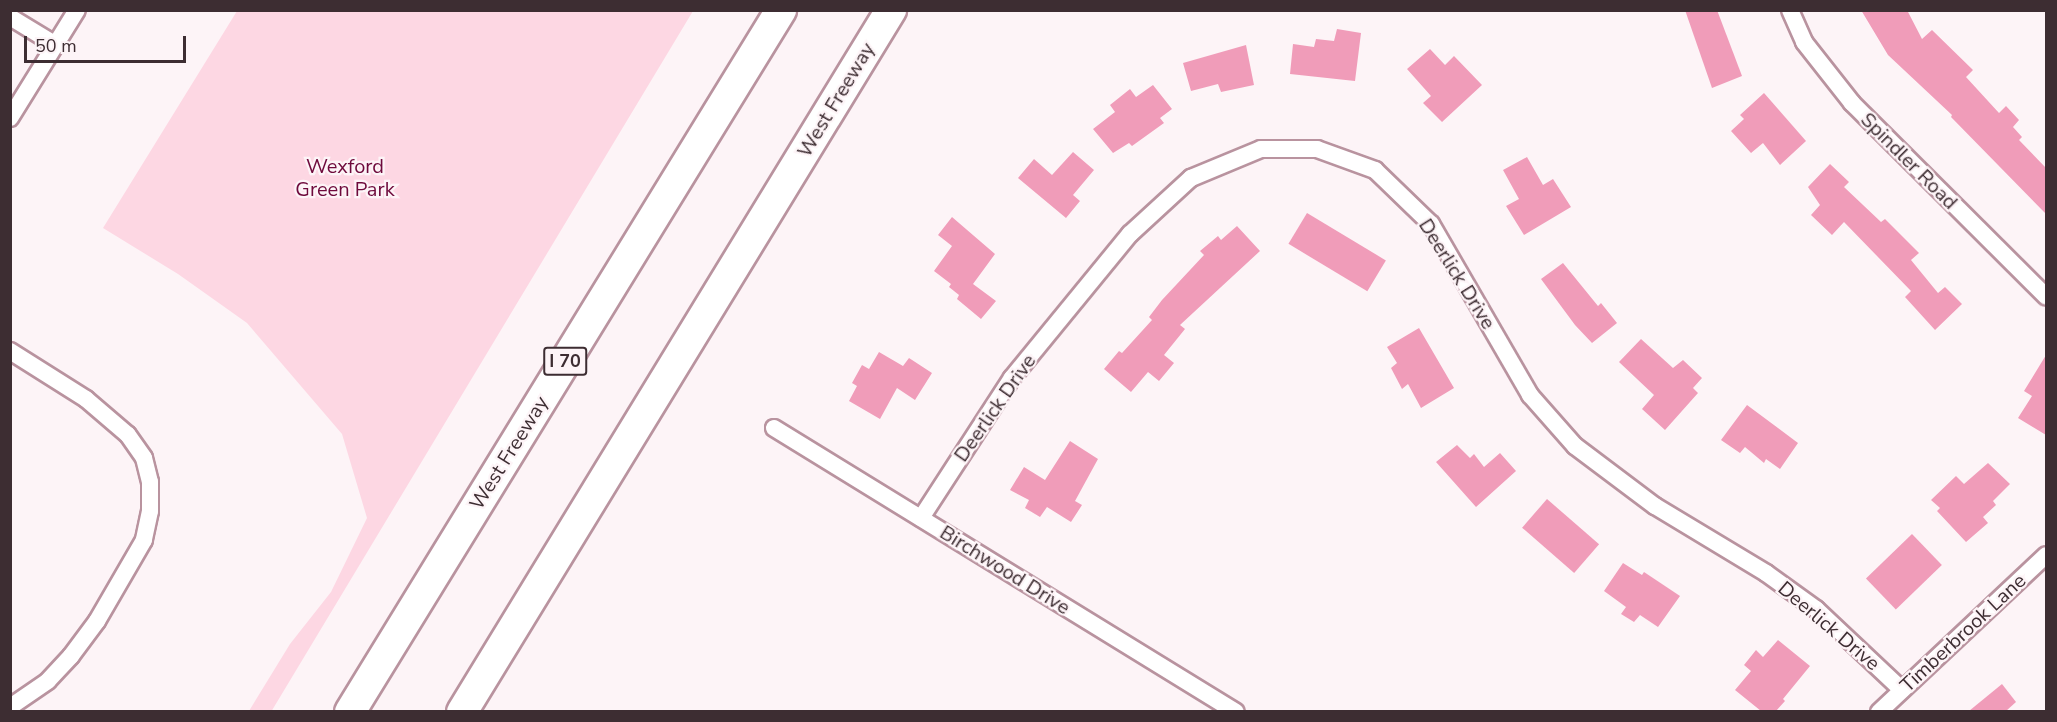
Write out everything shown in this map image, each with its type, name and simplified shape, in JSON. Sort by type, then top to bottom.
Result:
[{"type":"highway","name":"West Freeway","points":[[350,711],[781,10]]},
{"type":"highway","name":"West Freeway","points":[[462,711],[891,10]]},
{"type":"street","points":[[10,118],[78,10]]},
{"type":"street","name":"Spindler Road","points":[[1790,10],[1804,42],[1852,104],[2046,296]]},
{"type":"street","points":[[10,17],[56,45]]},
{"type":"street","name":"Deerlick Drive","points":[[921,518],[1012,378],[1130,234],[1191,178],[1261,149],[1317,149],[1375,170],[1431,224],[1530,395],[1575,446],[1655,506],[1766,573],[1816,609],[1902,690]]},
{"type":"street","points":[[10,351],[86,399],[128,435],[144,458],[150,482],[150,511],[144,540],[97,621],[71,656],[48,681],[10,707]]},
{"type":"street","name":"Birchwood Drive","points":[[774,428],[1236,711]]},
{"type":"street","name":"Timberbrook Lane","points":[[1879,711],[2046,555]]},
{"type":"green space","name":"Wexford Green Park","points":[[237,11],[693,11],[271,712],[249,711],[290,644],[331,592],[367,518],[342,434],[247,323],[178,274],[103,228]]},
{"type":"building","points":[[1685,10],[1717,10],[1742,76],[1712,88]]},
{"type":"building","points":[[1861,10],[1907,10],[1922,39],[1932,30],[1973,70],[1966,77],[1999,113],[2006,106],[2019,120],[2013,127],[2022,137],[2019,140],[2046,168],[2046,214],[1951,117],[1952,115],[1888,55]]},
{"type":"building","points":[[1337,29],[1361,33],[1355,81],[1290,74],[1293,44],[1314,47],[1316,39],[1334,41]]},
{"type":"building","points":[[1246,45],[1254,85],[1221,92],[1218,84],[1191,91],[1183,63]]},
{"type":"building","points":[[1430,49],[1445,65],[1454,56],[1482,85],[1442,122],[1423,103],[1431,96],[1407,69]]},
{"type":"building","points":[[1153,85],[1172,109],[1160,118],[1164,123],[1132,146],[1129,143],[1113,153],[1093,129],[1115,112],[1110,105],[1130,89],[1136,97]]},
{"type":"building","points":[[1764,93],[1806,141],[1780,165],[1763,143],[1751,153],[1731,131],[1744,119],[1740,115]]},
{"type":"building","points":[[1073,152],[1094,170],[1073,195],[1080,201],[1066,218],[1018,178],[1034,159],[1052,175]]},
{"type":"building","points":[[1527,157],[1543,185],[1553,179],[1571,207],[1524,235],[1506,206],[1519,199],[1503,170]]},
{"type":"building","points":[[1830,164],[1849,182],[1844,187],[1881,222],[1885,219],[1919,253],[1911,260],[1938,293],[1945,287],[1962,304],[1935,330],[1905,297],[1911,291],[1844,222],[1832,235],[1811,215],[1820,205],[1808,187]]},
{"type":"building","points":[[1307,213],[1386,260],[1367,291],[1288,244]]},
{"type":"building","points":[[952,217],[995,254],[973,284],[996,301],[981,319],[957,299],[959,295],[949,287],[951,284],[934,271],[952,246],[938,235]]},
{"type":"building","points":[[1237,226],[1260,251],[1180,325],[1185,329],[1164,355],[1174,363],[1159,381],[1148,372],[1131,392],[1104,369],[1119,351],[1122,353],[1152,320],[1149,317],[1162,300],[1204,255],[1200,251],[1218,236],[1221,240]]},
{"type":"building","points":[[1563,263],[1598,306],[1601,303],[1617,323],[1592,343],[1575,325],[1541,279]]},
{"type":"building","points":[[1419,328],[1454,388],[1421,408],[1408,384],[1402,389],[1391,368],[1397,363],[1387,347]]},
{"type":"building","points":[[1641,339],[1673,368],[1683,360],[1702,378],[1693,388],[1698,393],[1665,430],[1642,409],[1654,395],[1619,362]]},
{"type":"building","points":[[879,352],[903,366],[909,358],[932,373],[915,400],[897,388],[880,419],[849,401],[857,386],[852,383],[862,365],[869,369]]},
{"type":"building","points":[[2046,355],[2046,435],[2018,418],[2032,396],[2024,391]]},
{"type":"building","points":[[1747,405],[1798,443],[1780,469],[1766,459],[1764,463],[1745,447],[1740,453],[1721,440]]},
{"type":"building","points":[[1070,441],[1098,459],[1075,501],[1082,505],[1071,522],[1047,507],[1040,517],[1025,508],[1029,500],[1010,490],[1024,467],[1045,480]]},
{"type":"building","points":[[1457,445],[1470,458],[1474,454],[1484,467],[1500,453],[1516,471],[1476,507],[1436,462]]},
{"type":"building","points":[[1988,463],[2010,484],[1993,501],[1996,505],[1983,517],[1988,523],[1966,542],[1937,511],[1940,508],[1931,500],[1956,476],[1964,484]]},
{"type":"building","points":[[1547,499],[1599,544],[1574,573],[1522,528]]},
{"type":"building","points":[[1912,534],[1942,565],[1896,609],[1866,578]]},
{"type":"building","points":[[1623,563],[1642,575],[1644,572],[1680,596],[1658,627],[1640,615],[1634,622],[1621,614],[1626,607],[1604,591]]},
{"type":"building","points":[[1778,640],[1810,666],[1776,711],[1761,711],[1735,690],[1751,671],[1744,665],[1756,650],[1763,657]]},
{"type":"building","points":[[2002,684],[2016,702],[2006,711],[1969,711]]}]
